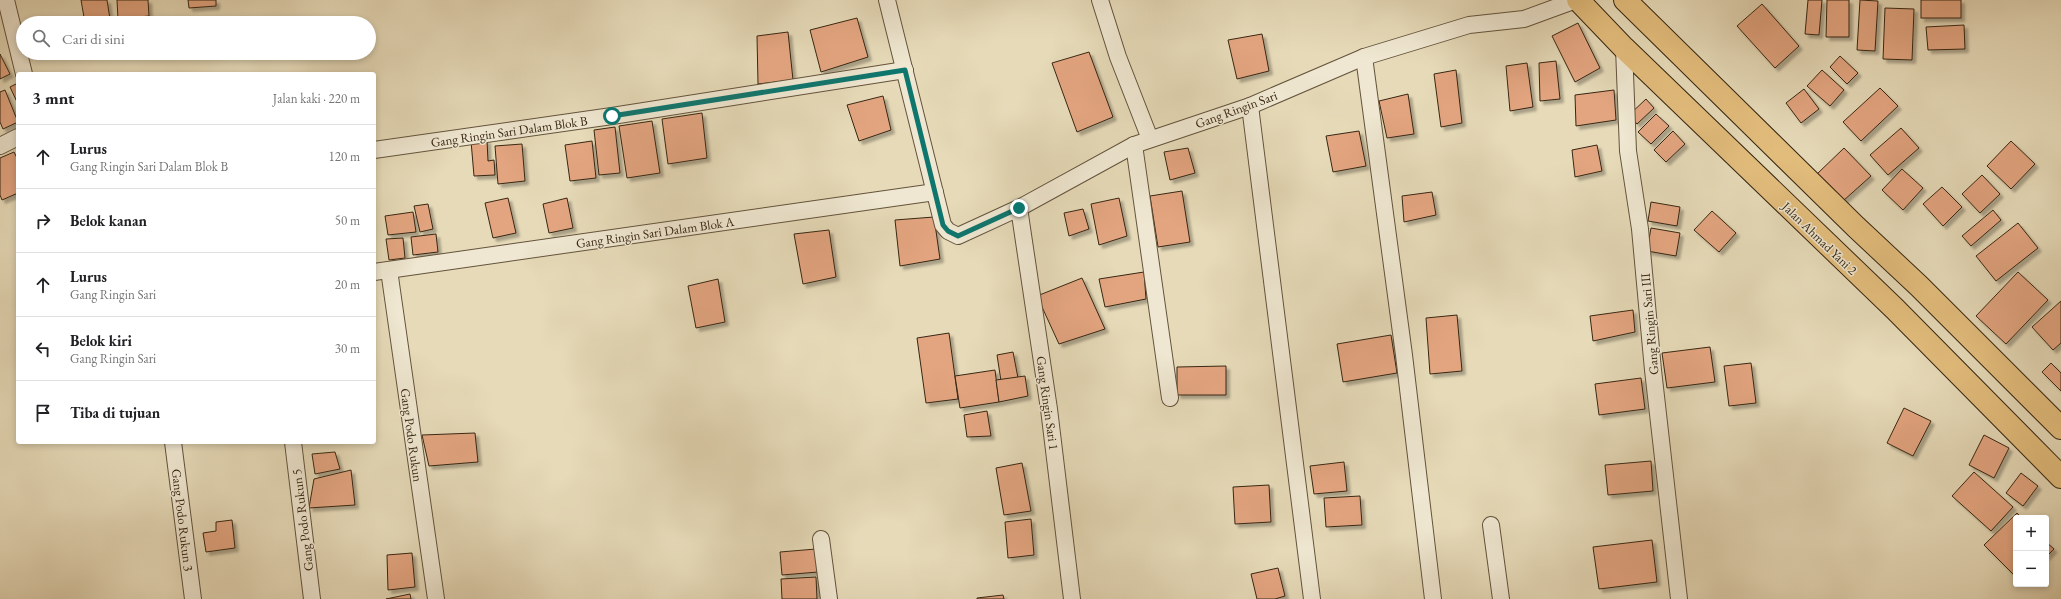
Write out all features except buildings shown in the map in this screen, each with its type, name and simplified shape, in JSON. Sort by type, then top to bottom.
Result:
[{"type":"highway","name":"Jalan Ahmad Yani 2","points":[[1577,0],[1624,48],[1895,309],[2061,477]]},
{"type":"highway","points":[[1624,0],[1850,222],[1919,286],[2061,428]]},
{"type":"highway","points":[[1895,309],[1919,286]]},
{"type":"highway","points":[[1919,334],[1942,309]]},
{"type":"street","points":[[887,0],[935,192]]},
{"type":"street","points":[[1100,0],[1118,57],[1150,139]]},
{"type":"street","name":"Gang Ringin Sari","points":[[935,192],[943,225],[948,231],[958,236],[1136,153],[1150,139],[1250,106],[1365,62],[1469,25],[1524,20],[1577,0]]},
{"type":"street","points":[[5,8],[16,46]]},
{"type":"street","name":"Gang Ringin Sari III","points":[[1624,48],[1628,151],[1640,229],[1653,370],[1679,599]]},
{"type":"street","points":[[20,60],[23,72]]},
{"type":"street","points":[[1365,62],[1404,355],[1433,599]]},
{"type":"street","name":"Gang Ringin Sari Dalam Blok B","points":[[376,150],[612,116],[905,70]]},
{"type":"street","points":[[1250,106],[1312,599]]},
{"type":"street","points":[[0,146],[16,139]]},
{"type":"street","points":[[1136,153],[1170,398]]},
{"type":"street","name":"Gang Ringin Sari Dalam Blok A","points":[[381,271],[935,192]]},
{"type":"street","name":"Gang Ringin Sari 1","points":[[1019,208],[1049,409],[1072,599]]},
{"type":"street","name":"Gang Podo Rukun","points":[[381,271],[436,599]]},
{"type":"street","name":"Gang Podo Rukun 3","points":[[173,444],[193,599]]},
{"type":"street","name":"Gang Podo Rukun 5","points":[[293,444],[312,599]]},
{"type":"street","points":[[1491,525],[1501,599]]},
{"type":"street","points":[[821,539],[829,599]]},
{"type":"route","points":[[612,116],[905,70],[943,225],[948,231],[958,236],[1019,208]]}]
